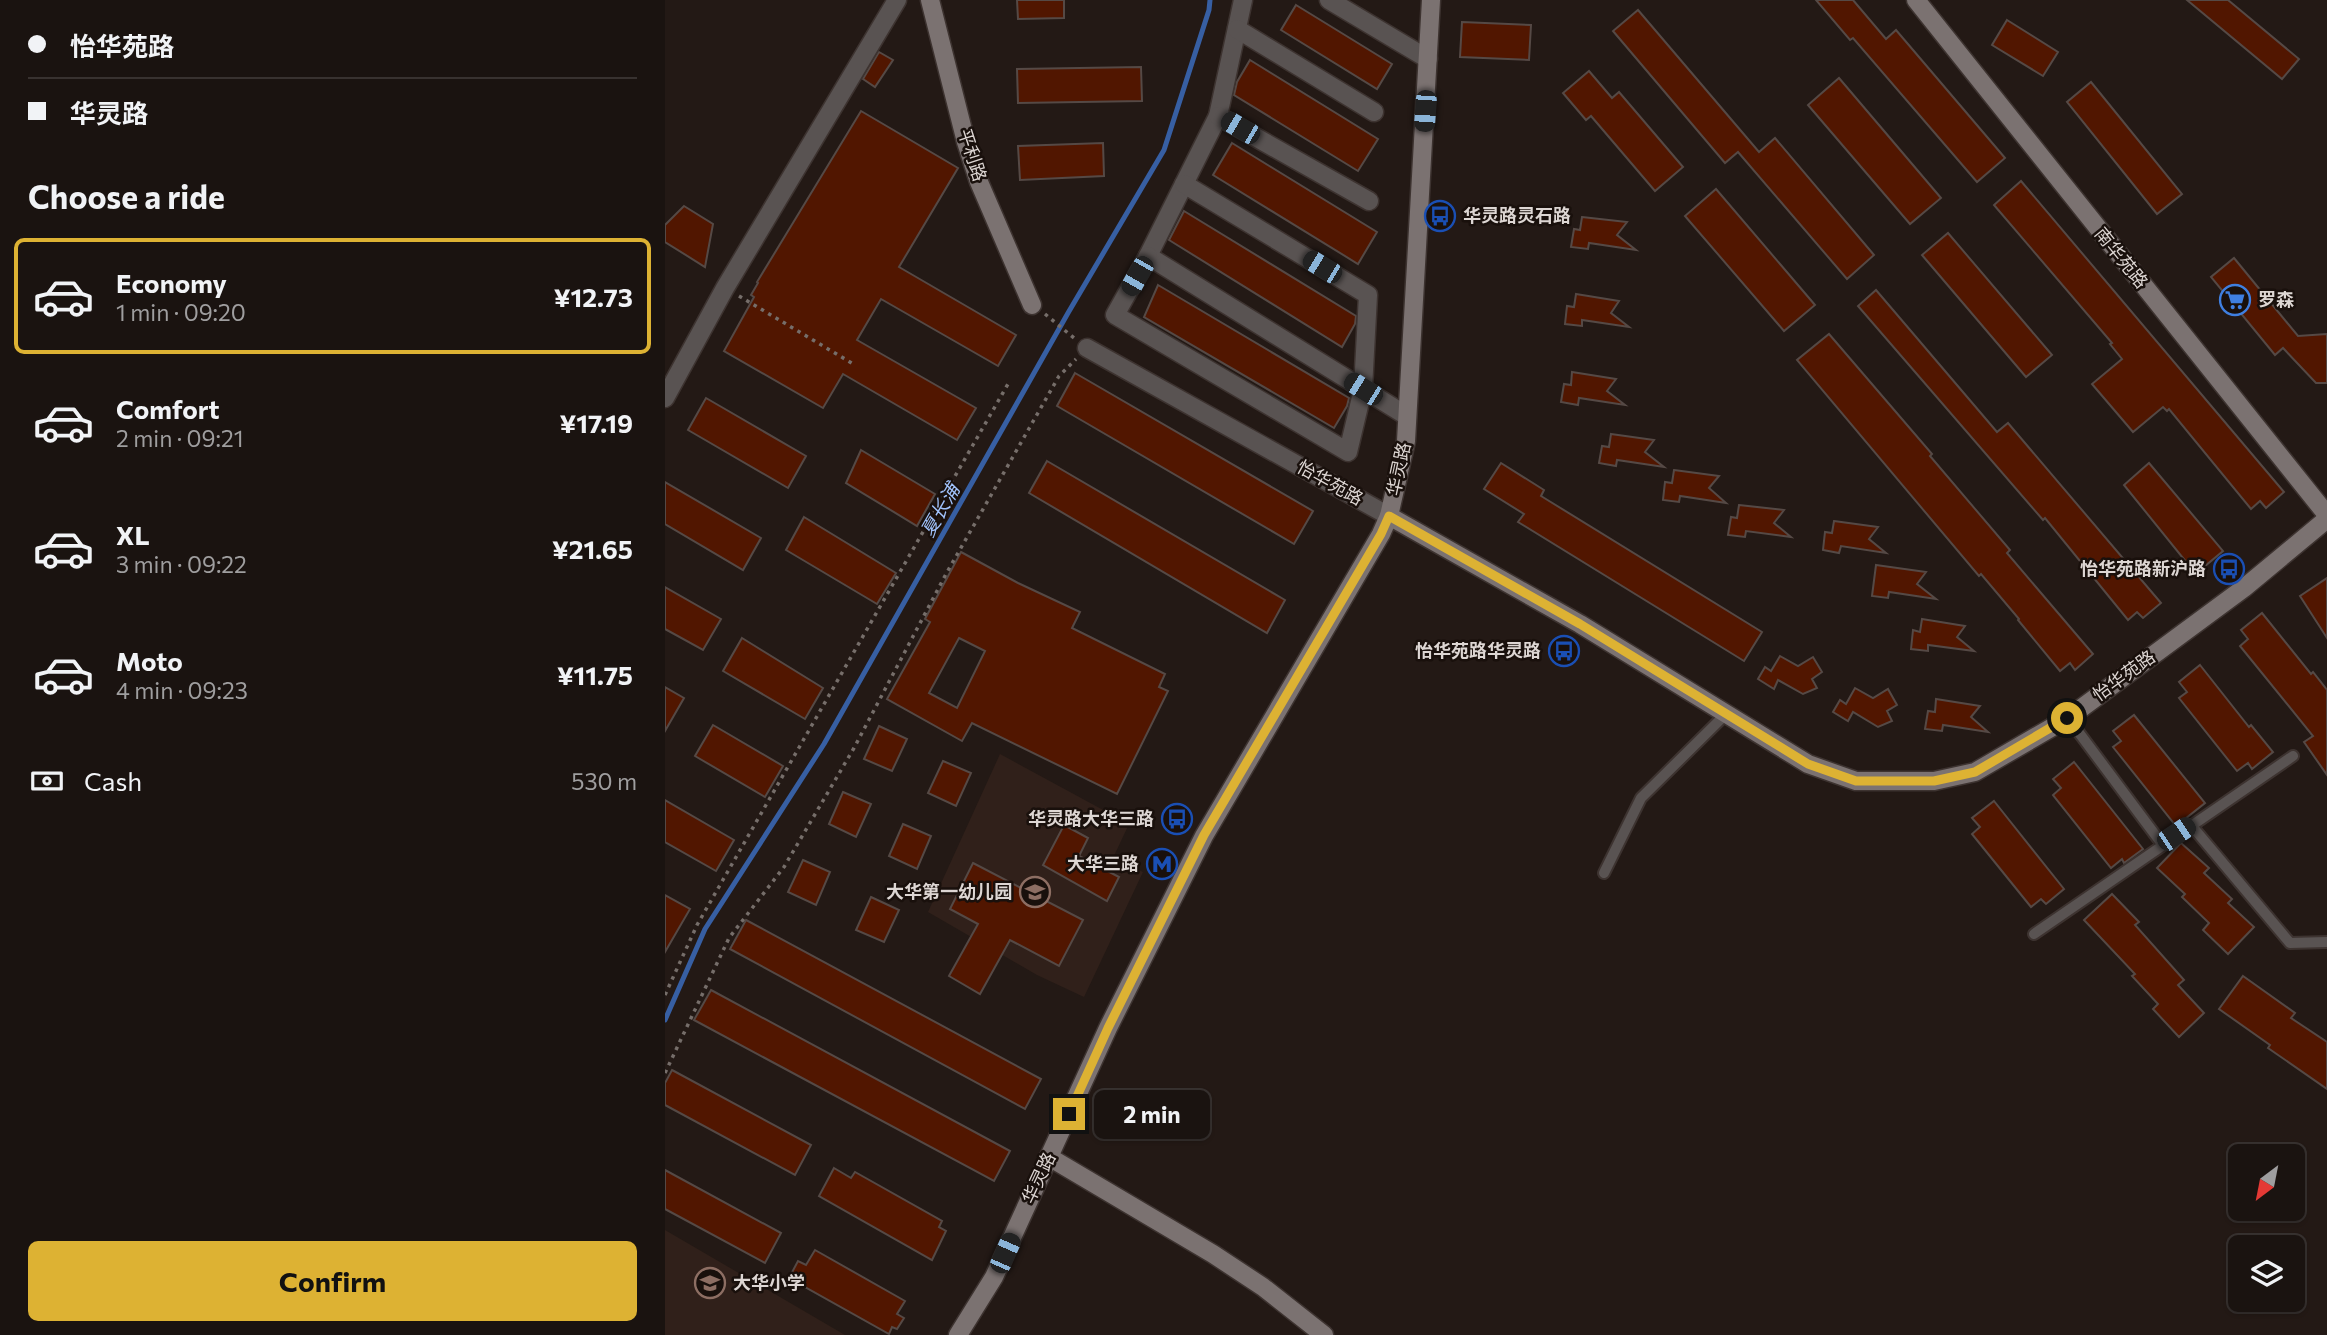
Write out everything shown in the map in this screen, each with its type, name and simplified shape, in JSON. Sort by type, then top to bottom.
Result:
[{"type":"street","points":[[665,398],[725,288],[897,0]]},
{"type":"street","name":"平利路","points":[[930,0],[976,172],[1032,305]]},
{"type":"street","points":[[1184,184],[1368,295],[1363,389],[1348,452],[1115,315],[1148,256],[1184,184],[1218,116],[1243,0]]},
{"type":"street","points":[[1329,0],[1428,59]]},
{"type":"street","name":"华灵路","points":[[958,1335],[994,1277],[1108,1028],[1204,835],[1381,534],[1389,516],[1406,441],[1431,0]]},
{"type":"street","name":"南华苑路","points":[[1916,0],[2327,517]]},
{"type":"street","points":[[1237,29],[1374,112]]},
{"type":"street","points":[[1218,116],[1369,201]]},
{"type":"street","points":[[1148,256],[1407,416]]},
{"type":"street","name":"怡华苑路","points":[[1087,348],[1580,624],[1808,764],[1856,781],[1934,781],[1975,772],[2067,718],[2243,588],[2327,517]]},
{"type":"street","points":[[1049,1157],[1213,1254],[1263,1287],[1324,1335]]},
{"type":"lane","points":[[1604,873],[1641,797],[1727,713]]},
{"type":"lane","points":[[2067,718],[2162,844]]},
{"type":"lane","points":[[2034,934],[2293,756]]},
{"type":"lane","points":[[2191,825],[2290,943],[2327,942]]},
{"type":"path","points":[[725,288],[855,365]]},
{"type":"path","points":[[665,1073],[729,938],[784,867],[854,748],[946,574],[1059,376],[1087,348],[1032,305]]},
{"type":"path","points":[[665,995],[697,925],[1008,384]]},
{"type":"shaded area","name":"大华第一幼儿园","points":[[1000,754],[1129,824],[1113,858],[1143,872],[1084,997],[1037,975],[928,912]]},
{"type":"shaded area","name":"大华小学","points":[[665,1230],[845,1335],[665,1335]]},
{"type":"building","points":[[1017,0],[1064,0],[1064,18],[1018,19]]},
{"type":"building","points":[[1816,0],[1853,0],[1886,39],[1896,30],[2005,158],[1977,182],[1853,38],[1850,40]]},
{"type":"building","points":[[2187,0],[2228,0],[2299,59],[2282,79]]},
{"type":"building","points":[[1296,5],[1392,64],[1377,89],[1281,30]]},
{"type":"building","points":[[1638,10],[1759,152],[1775,138],[1874,255],[1847,279],[1738,152],[1725,163],[1613,31]]},
{"type":"building","points":[[2007,20],[2058,52],[2043,76],[1992,45]]},
{"type":"building","points":[[1462,22],[1531,25],[1529,60],[1460,57]]},
{"type":"building","points":[[879,52],[893,60],[875,87],[863,79]]},
{"type":"building","points":[[1250,60],[1378,139],[1358,171],[1234,95],[1237,82]]},
{"type":"building","points":[[1141,67],[1142,101],[1018,103],[1017,69]]},
{"type":"building","points":[[1589,71],[1612,98],[1619,92],[1683,167],[1655,191],[1591,116],[1586,120],[1563,93]]},
{"type":"building","points":[[1839,78],[1941,198],[1910,224],[1808,105]]},
{"type":"building","points":[[2091,82],[2182,194],[2157,214],[2067,102]]},
{"type":"building","points":[[861,111],[958,168],[899,267],[1016,335],[998,366],[881,299],[857,340],[976,408],[957,440],[843,374],[823,408],[724,351],[754,297],[751,295],[757,282]]},
{"type":"building","points":[[1103,143],[1104,176],[1020,180],[1018,146]]},
{"type":"building","points":[[1232,143],[1377,232],[1358,264],[1213,175]]},
{"type":"building","points":[[2021,181],[2284,492],[2266,508],[2260,501],[2251,509],[2169,409],[2167,411],[2163,407],[2133,432],[2092,384],[2122,359],[2110,344],[2112,343],[1994,205]]},
{"type":"building","points":[[1716,189],[1815,305],[1784,331],[1685,216]]},
{"type":"building","points":[[684,206],[713,224],[705,267],[665,242],[665,225]]},
{"type":"building","points":[[1184,211],[1356,316],[1355,324],[1342,347],[1169,240]]},
{"type":"building","points":[[1582,217],[1627,222],[1617,235],[1636,250],[1589,243],[1588,249],[1571,247],[1574,229],[1580,230]]},
{"type":"building","points":[[1948,233],[2052,355],[2026,377],[1922,255]]},
{"type":"building","points":[[2234,258],[2298,336],[2327,334],[2327,383],[2316,383],[2283,348],[2275,355],[2211,277]]},
{"type":"building","points":[[1158,285],[1349,398],[1334,428],[1144,317]]},
{"type":"building","points":[[1876,290],[1997,432],[2008,423],[2161,603],[2143,618],[2137,612],[2128,620],[2045,518],[2043,520],[1858,306]]},
{"type":"building","points":[[1576,294],[1619,301],[1611,313],[1629,327],[1582,320],[1582,326],[1565,324],[1567,306],[1574,307]]},
{"type":"building","points":[[1829,334],[1932,454],[1930,456],[2010,550],[2007,553],[2093,654],[2075,670],[2070,663],[2060,671],[1981,574],[1979,576],[1797,360]]},
{"type":"building","points":[[1572,372],[1616,379],[1607,391],[1625,405],[1579,398],[1578,405],[1561,402],[1564,384],[1571,385]]},
{"type":"building","points":[[1075,373],[1313,511],[1294,544],[1057,406]]},
{"type":"building","points":[[706,398],[806,456],[788,488],[688,430]]},
{"type":"building","points":[[1611,434],[1654,440],[1645,452],[1664,467],[1617,460],[1616,466],[1599,463],[1602,446],[1609,447]]},
{"type":"building","points":[[861,450],[935,494],[917,526],[846,483]]},
{"type":"building","points":[[1047,461],[1285,600],[1267,633],[1029,493]]},
{"type":"building","points":[[1501,463],[1544,490],[1541,496],[1762,632],[1744,661],[1518,522],[1524,514],[1484,489]]},
{"type":"building","points":[[2149,463],[2223,551],[2205,566],[2200,560],[2191,568],[2124,485]]},
{"type":"building","points":[[1674,470],[1719,476],[1709,488],[1726,503],[1680,496],[1679,502],[1663,500],[1665,482],[1672,483]]},
{"type":"building","points":[[665,482],[761,538],[743,570],[665,524]]},
{"type":"building","points":[[1739,505],[1784,510],[1774,523],[1791,537],[1746,531],[1745,537],[1728,535],[1731,517],[1737,518]]},
{"type":"building","points":[[804,517],[896,573],[877,604],[786,550]]},
{"type":"building","points":[[1834,521],[1878,527],[1869,539],[1886,553],[1841,546],[1839,553],[1823,550],[1825,532],[1832,533]]},
{"type":"building","points":[[961,552],[1080,612],[1072,628],[1165,674],[1159,687],[1168,691],[1117,794],[972,723],[962,741],[887,699],[930,622],[925,619]],"holes":[[[959,638],[985,651],[957,708],[929,693]]]},
{"type":"building","points":[[1876,565],[1926,572],[1917,584],[1936,599],[1889,592],[1888,598],[1872,596]]},
{"type":"building","points":[[2327,578],[2327,638],[2300,596]]},
{"type":"building","points":[[665,587],[721,619],[703,650],[665,629]]},
{"type":"building","points":[[2262,613],[2327,690],[2327,775],[2304,742],[2313,736],[2240,646],[2248,639],[2241,630]]},
{"type":"building","points":[[1922,619],[1965,626],[1957,637],[1974,651],[1928,645],[1928,651],[1911,649],[1913,630],[1920,632]]},
{"type":"building","points":[[742,638],[823,688],[805,719],[723,671]]},
{"type":"building","points":[[1780,656],[1798,666],[1813,657],[1822,672],[1812,679],[1817,688],[1803,694],[1778,680],[1774,689],[1758,679],[1765,667],[1771,671]]},
{"type":"building","points":[[2200,665],[2249,727],[2251,725],[2273,752],[2252,769],[2248,763],[2237,771],[2179,698],[2187,692],[2179,682]]},
{"type":"building","points":[[665,687],[684,698],[665,731]]},
{"type":"building","points":[[1855,688],[1873,698],[1888,689],[1897,705],[1887,711],[1892,721],[1878,727],[1853,712],[1848,721],[1833,712],[1840,700],[1846,704]]},
{"type":"building","points":[[1936,699],[1980,706],[1971,717],[1988,732],[1943,725],[1942,731],[1925,729],[1928,711],[1935,712]]},
{"type":"building","points":[[2134,715],[2205,803],[2176,826],[2113,747],[2121,741],[2113,731]]},
{"type":"building","points":[[713,725],[783,766],[765,797],[695,756]]},
{"type":"building","points":[[879,726],[907,739],[892,771],[864,759]]},
{"type":"building","points":[[943,761],[971,773],[956,806],[928,793]]},
{"type":"building","points":[[2074,762],[2143,849],[2124,863],[2122,859],[2111,868],[2053,795],[2061,788],[2053,779]]},
{"type":"building","points":[[843,792],[871,804],[856,837],[829,824]]},
{"type":"building","points":[[665,800],[734,840],[716,871],[665,842]]},
{"type":"building","points":[[1994,801],[2064,889],[2046,904],[2041,899],[2031,907],[1972,834],[1980,827],[1972,818]]},
{"type":"building","points":[[903,824],[931,836],[917,869],[889,856]]},
{"type":"building","points":[[1064,825],[1088,838],[1079,856],[1119,877],[1107,901],[1043,865]]},
{"type":"building","points":[[2181,843],[2209,868],[2204,873],[2232,899],[2228,903],[2254,927],[2228,954],[2203,930],[2209,923],[2182,897],[2185,894],[2157,868]]},
{"type":"building","points":[[803,860],[830,872],[816,905],[788,892]]},
{"type":"building","points":[[973,863],[1083,920],[1059,966],[1010,940],[980,994],[949,976],[978,924],[950,909]]},
{"type":"building","points":[[2112,894],[2139,922],[2135,925],[2184,980],[2178,985],[2204,1013],[2179,1037],[2153,1009],[2158,1004],[2132,976],[2135,974],[2084,920]]},
{"type":"building","points":[[665,895],[690,909],[665,952]]},
{"type":"building","points":[[871,897],[899,910],[884,942],[856,930]]},
{"type":"building","points":[[746,920],[1041,1079],[1025,1109],[730,949]]},
{"type":"building","points":[[2243,976],[2295,1013],[2291,1018],[2327,1042],[2327,1089],[2268,1048],[2270,1045],[2219,1009]]},
{"type":"building","points":[[711,990],[1010,1151],[994,1181],[694,1020]]},
{"type":"building","points":[[672,1070],[811,1145],[795,1175],[665,1105],[665,1083]]},
{"type":"building","points":[[834,1168],[851,1178],[855,1172],[942,1221],[939,1227],[946,1231],[932,1260],[819,1196]]},
{"type":"building","points":[[665,1170],[781,1233],[765,1263],[665,1209]]},
{"type":"building","points":[[815,1250],[905,1301],[897,1314],[904,1318],[897,1329],[892,1327],[889,1334],[789,1278],[798,1261],[806,1265]]},
{"type":"waterway","name":"夏长浦","points":[[665,1020],[705,929],[824,744],[1068,313],[1164,150],[1210,0]]},
{"type":"place","name":"华灵路灵石路","points":[[1440,216]]},
{"type":"place","name":"罗森","points":[[2235,300]]},
{"type":"place","name":"怡华苑路新沪路","points":[[2229,569]]},
{"type":"place","name":"怡华苑路华灵路","points":[[1564,651]]},
{"type":"place","name":"华灵路大华三路","points":[[1177,819]]},
{"type":"place","name":"大华三路","points":[[1162,864]]},
{"type":"place","name":"大华第一幼儿园","points":[[1035,892]]},
{"type":"place","name":"大华小学","points":[[710,1283]]},
{"type":"route","points":[[1069,1114],[1108,1028],[1204,835],[1381,534],[1389,516],[1580,624],[1808,764],[1856,781],[1934,781],[1975,772],[2067,718]]}]
